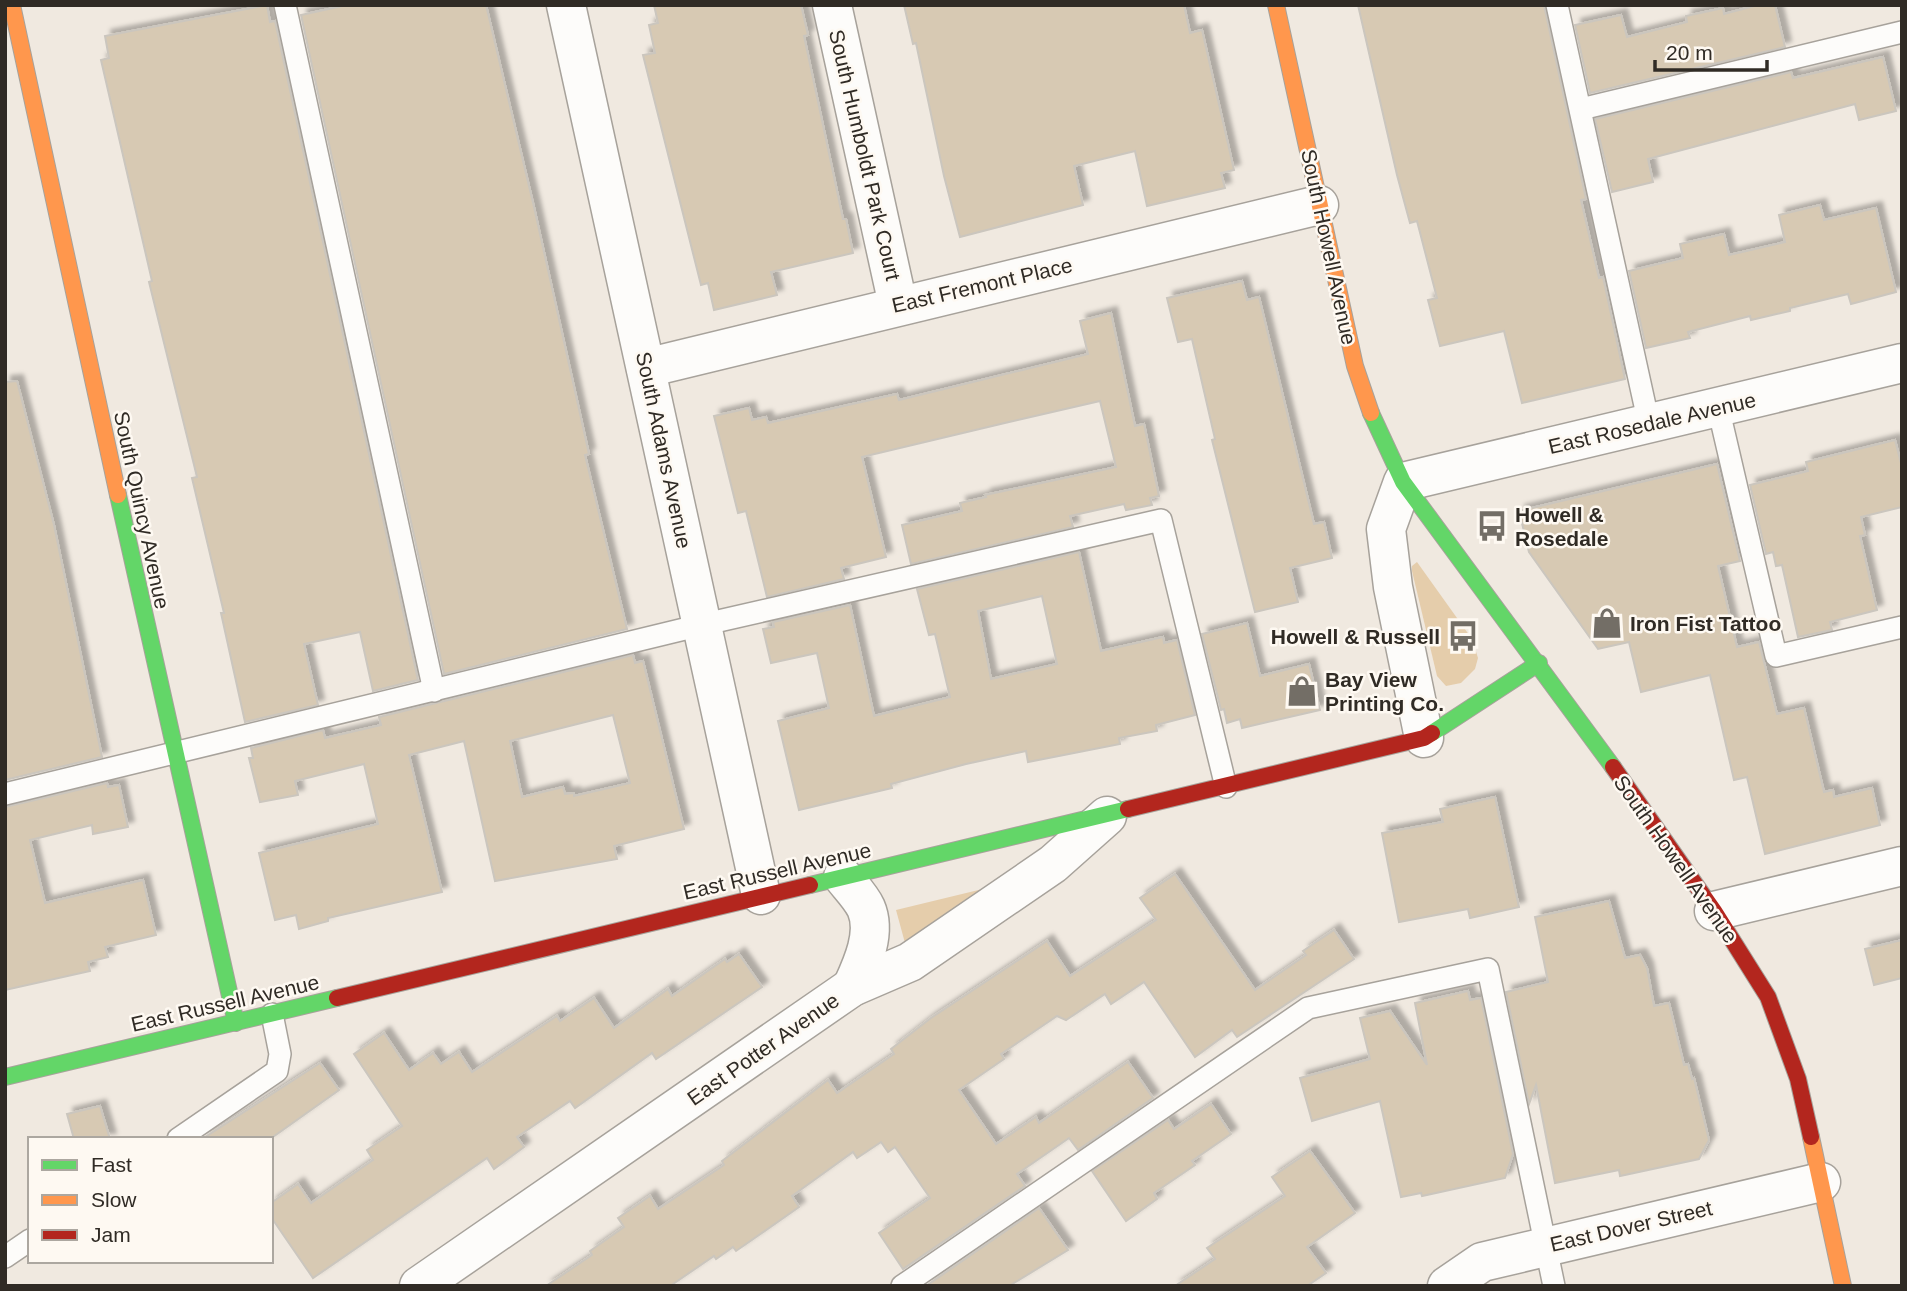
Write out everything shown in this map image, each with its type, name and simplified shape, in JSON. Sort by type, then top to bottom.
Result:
[{"type":"street","name":"South Quincy Avenue","points":[[12,5],[174,754],[236,1023]]},
{"type":"street","name":"South Adams Avenue","points":[[566,5],[761,895]]},
{"type":"street","name":"South Humboldt Park Court","points":[[832,5],[898,305]]},
{"type":"street","name":"South Howell Avenue","points":[[1276,5],[1355,366],[1376,426],[1403,482],[1539,663],[1714,911],[1768,997],[1798,1079],[1843,1286]]},
{"type":"street","name":"East Fremont Place","points":[[646,368],[1320,205]]},
{"type":"street","name":"East Rosedale Avenue","points":[[1403,482],[1902,363]]},
{"type":"street","points":[[1403,482],[1386,528],[1393,587],[1424,738]]},
{"type":"street","name":"East Russell Avenue","points":[[5,1077],[761,895],[1107,816],[1424,738],[1539,663]]},
{"type":"street","name":"East Potter Avenue","points":[[419,1286],[852,987],[910,962],[1053,863],[1107,816]]},
{"type":"street","points":[[1714,911],[1902,866]]},
{"type":"street","points":[[843,877],[866,909],[869,933],[865,959],[852,987]]},
{"type":"street","name":"East Dover Street","points":[[1447,1286],[1482,1262],[1821,1182]]},
{"type":"lane","points":[[285,5],[434,691]]},
{"type":"lane","points":[[1557,5],[1649,424]]},
{"type":"lane","points":[[1581,109],[1902,32]]},
{"type":"lane","points":[[1718,407],[1776,656],[1902,627]]},
{"type":"lane","points":[[5,794],[701,625],[1161,520],[1226,787]]},
{"type":"lane","points":[[902,1286],[1308,1008],[1488,969],[1554,1286]]},
{"type":"lane","points":[[181,1137],[277,1071],[280,1054],[272,1014]]},
{"type":"lane","points":[[5,1257],[28,1241]]},
{"type":"shaded area","points":[[1417,562],[1472,639],[1478,658],[1475,669],[1461,683],[1446,686],[1437,676],[1412,571],[1412,566]]},
{"type":"shaded area","points":[[995,886],[905,943],[896,910]]},
{"type":"building","points":[[267,5],[270,22],[275,21],[418,680],[373,691],[360,632],[304,644],[318,705],[245,722],[221,613],[224,613],[192,478],[197,477],[149,282],[152,281],[101,60],[109,58],[105,36]]},
{"type":"building","points":[[347,5],[486,5],[589,454],[585,455],[627,629],[444,674],[301,15]]},
{"type":"building","points":[[654,5],[801,5],[808,35],[804,36],[843,219],[846,219],[853,253],[771,272],[777,295],[714,310],[708,283],[701,285],[643,55],[655,53],[649,25],[658,23]]},
{"type":"building","points":[[904,5],[1184,5],[1190,33],[1202,30],[1234,170],[1221,173],[1225,188],[1147,206],[1135,151],[1074,166],[1083,205],[960,237],[944,176],[916,43],[913,44]]},
{"type":"building","points":[[1358,5],[1544,5],[1586,199],[1581,200],[1599,278],[1603,277],[1625,379],[1522,403],[1504,331],[1440,346],[1428,300],[1437,298],[1417,221],[1410,223],[1397,175]]},
{"type":"building","points":[[1758,5],[1775,5],[1785,47],[1590,93],[1575,25],[1621,15],[1627,37],[1687,22],[1686,16],[1723,8],[1724,14]]},
{"type":"building","points":[[1883,57],[1896,111],[1859,120],[1855,104],[1648,159],[1653,182],[1612,192],[1595,119],[1791,72],[1793,78]]},
{"type":"building","points":[[1820,205],[1824,220],[1876,208],[1896,292],[1851,304],[1848,294],[1790,308],[1790,311],[1751,320],[1750,316],[1688,332],[1690,338],[1646,348],[1629,271],[1683,258],[1680,244],[1724,234],[1729,255],[1785,242],[1779,215]]},
{"type":"building","points":[[1242,281],[1247,300],[1259,297],[1314,524],[1324,522],[1332,558],[1290,568],[1298,602],[1255,612],[1212,440],[1215,439],[1192,339],[1178,342],[1167,298]]},
{"type":"building","points":[[1111,313],[1135,426],[1144,424],[1159,496],[1150,498],[1152,505],[1126,510],[1124,504],[1070,516],[1073,527],[911,564],[902,525],[962,511],[960,503],[986,497],[985,495],[1116,467],[1100,401],[862,457],[886,557],[841,568],[844,579],[767,597],[746,511],[738,513],[714,416],[749,408],[752,420],[766,417],[768,423],[897,394],[899,400],[1088,354],[1080,321]]},
{"type":"building","points":[[17,381],[54,525],[102,757],[5,780],[5,382]]},
{"type":"building","points":[[1895,440],[1902,467],[1902,507],[1861,517],[1865,535],[1860,536],[1877,610],[1830,622],[1832,630],[1798,637],[1782,565],[1776,566],[1773,552],[1766,554],[1750,485],[1808,471],[1806,462]]},
{"type":"building","points":[[1717,464],[1740,561],[1718,566],[1737,647],[1759,642],[1777,714],[1804,708],[1824,792],[1833,790],[1834,797],[1872,788],[1880,825],[1765,854],[1747,777],[1734,780],[1710,675],[1641,692],[1629,642],[1598,649],[1529,552],[1519,511]]},
{"type":"building","points":[[1079,552],[1101,651],[1163,637],[1164,643],[1177,640],[1195,715],[1156,725],[1157,731],[1119,738],[1120,744],[1028,762],[1026,751],[966,764],[891,784],[892,788],[799,810],[778,721],[829,708],[817,653],[771,663],[763,629],[774,627],[773,622],[850,605],[874,716],[950,697],[935,634],[929,635],[917,589]],"holes":[[[1042,596],[1057,664],[991,679],[978,611]]]},
{"type":"building","points":[[1247,623],[1260,676],[1309,664],[1320,710],[1242,728],[1240,719],[1227,723],[1224,709],[1221,710],[1202,634]]},
{"type":"building","points":[[633,655],[635,663],[643,661],[684,829],[614,846],[617,859],[495,881],[464,741],[409,755],[442,892],[328,918],[328,921],[299,929],[296,915],[275,920],[259,853],[378,824],[364,764],[295,781],[298,795],[260,802],[249,758],[253,758],[251,748],[323,730],[325,738],[381,725],[379,717]],"holes":[[[613,715],[630,783],[574,796],[574,793],[565,794],[563,787],[522,797],[510,741]]]},
{"type":"building","points":[[107,783],[108,787],[119,785],[128,827],[93,834],[92,825],[30,840],[45,903],[143,880],[156,935],[105,947],[108,957],[88,962],[90,971],[5,990],[5,807]]},
{"type":"building","points":[[1495,797],[1519,907],[1470,918],[1468,909],[1399,922],[1382,833],[1443,822],[1440,809]]},
{"type":"building","points":[[1175,874],[1255,990],[1306,955],[1303,951],[1334,930],[1354,959],[1237,1037],[1232,1030],[1195,1057],[1144,982],[1111,1004],[1105,994],[1066,1020],[1057,1016],[1001,1054],[1004,1059],[959,1090],[996,1144],[1036,1117],[1039,1123],[1128,1062],[1153,1098],[1078,1150],[1069,1138],[1017,1174],[1025,1186],[903,1269],[879,1233],[930,1198],[895,1147],[888,1152],[881,1142],[857,1158],[853,1152],[792,1196],[799,1207],[736,1251],[733,1247],[716,1259],[714,1256],[670,1286],[546,1286],[592,1255],[590,1251],[624,1227],[618,1218],[650,1196],[658,1209],[724,1165],[722,1161],[828,1080],[837,1093],[894,1054],[891,1049],[931,1018],[1047,941],[1070,976],[1156,920],[1140,898]]},
{"type":"building","points":[[1609,901],[1625,958],[1640,955],[1647,968],[1654,1006],[1669,1003],[1684,1065],[1688,1064],[1692,1079],[1694,1078],[1709,1140],[1699,1159],[1620,1176],[1619,1170],[1555,1183],[1536,1085],[1529,1104],[1506,992],[1548,982],[1535,917]]},
{"type":"building","points":[[1902,940],[1902,978],[1874,985],[1865,949]]},
{"type":"building","points":[[739,954],[762,987],[656,1059],[652,1053],[575,1108],[570,1101],[517,1137],[524,1147],[494,1169],[487,1158],[313,1278],[273,1220],[273,1202],[298,1184],[311,1203],[373,1160],[367,1150],[402,1126],[354,1054],[384,1033],[409,1070],[433,1053],[441,1064],[459,1052],[472,1072],[557,1016],[560,1021],[594,998],[614,1028],[668,989],[672,996],[725,959],[727,962]]},
{"type":"building","points":[[1468,991],[1470,1000],[1481,998],[1513,1154],[1505,1178],[1422,1196],[1421,1193],[1401,1197],[1380,1101],[1312,1121],[1300,1078],[1370,1059],[1360,1018],[1390,1011],[1427,1065],[1415,1003]]},
{"type":"building","points":[[320,1063],[339,1090],[273,1137],[205,1137]]},
{"type":"building","points":[[1211,1104],[1231,1134],[1192,1161],[1195,1165],[1154,1193],[1157,1199],[1126,1221],[1092,1171],[1168,1120],[1174,1129]]},
{"type":"building","points":[[100,1106],[109,1137],[73,1137],[67,1114]]},
{"type":"building","points":[[1310,1151],[1355,1213],[1307,1247],[1326,1273],[1307,1286],[1175,1286],[1215,1259],[1207,1248],[1285,1196],[1272,1177]]},
{"type":"building","points":[[1039,1208],[1068,1250],[1009,1286],[926,1286]]},
{"type":"traffic: fast","points":[[1371,413],[1403,482],[1613,767]]},
{"type":"traffic: fast","points":[[118,495],[236,1023]]},
{"type":"traffic: fast","points":[[1432,733],[1539,663]]},
{"type":"traffic: fast","points":[[810,885],[1128,809]]},
{"type":"traffic: fast","points":[[5,1077],[337,998]]},
{"type":"traffic: slow","points":[[12,5],[118,495]]},
{"type":"traffic: slow","points":[[1276,5],[1355,366],[1371,413]]},
{"type":"traffic: slow","points":[[1811,1137],[1843,1286]]},
{"type":"traffic: jam","points":[[1128,809],[1424,738],[1432,733]]},
{"type":"traffic: jam","points":[[1613,767],[1714,911],[1768,997],[1798,1079],[1811,1137]]},
{"type":"traffic: jam","points":[[337,998],[810,885]]},
{"type":"place","name":"Howell & Rosedale","points":[[1492,526]]},
{"type":"place","name":"Iron Fist Tattoo","points":[[1607,623]]},
{"type":"place","name":"Howell & Russell","points":[[1463,636]]},
{"type":"place","name":"Bay View Printing Co.","points":[[1302,691]]}]
